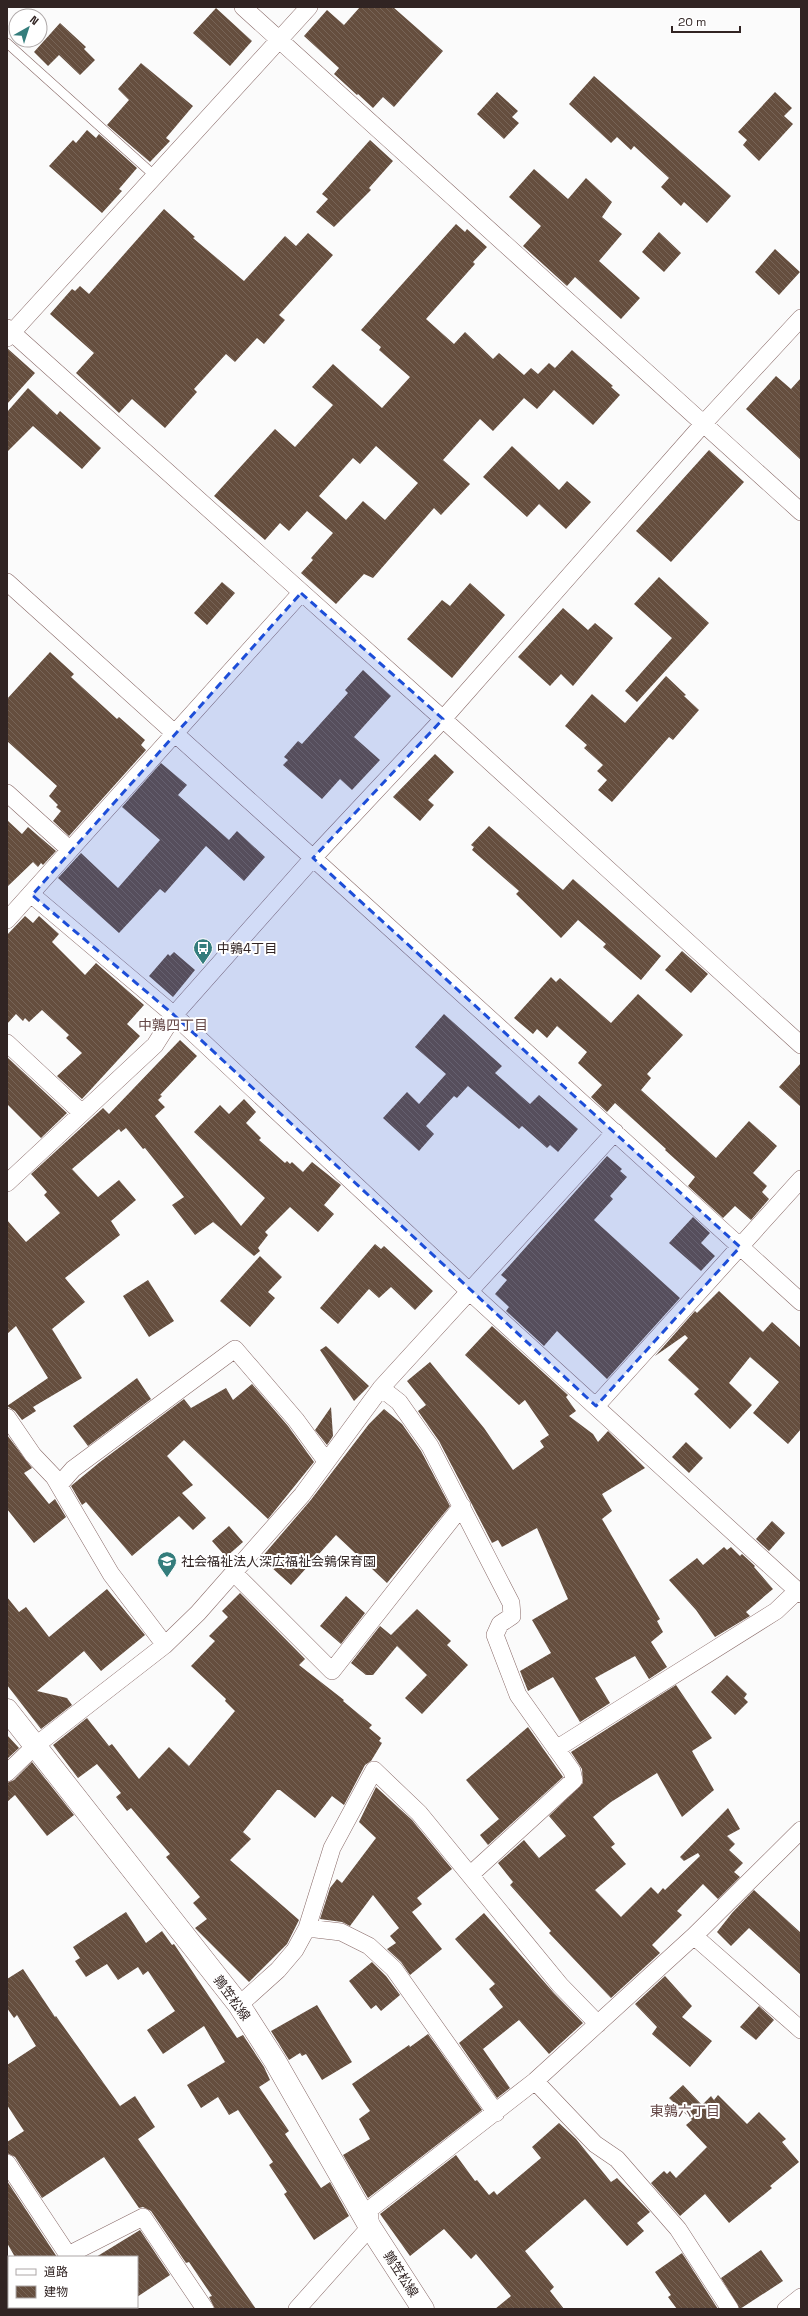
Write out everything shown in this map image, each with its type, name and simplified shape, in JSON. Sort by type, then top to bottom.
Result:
[{"type":"main road","name":"鶉笠松線","points":[[7,1710],[239,2005],[275,2061],[370,2227],[423,2309]]},
{"type":"street","points":[[242,7],[801,512]]},
{"type":"street","points":[[309,7],[9,333],[443,719],[801,1045]]},
{"type":"street","points":[[7,1183],[155,1045],[174,1015],[313,858],[443,719],[704,423],[801,318]]},
{"type":"street","points":[[7,582],[801,1302]]},
{"type":"street","points":[[7,920],[32,895],[69,850],[176,734],[302,593]]},
{"type":"street","points":[[7,793],[69,850]]},
{"type":"street","points":[[32,895],[174,1015],[470,1292],[799,1593],[776,1611],[556,1749]]},
{"type":"street","points":[[7,1042],[82,1113]]},
{"type":"street","points":[[7,1773],[35,1746],[165,1645],[198,1613],[302,1495],[382,1388],[615,1132]]},
{"type":"street","points":[[596,1406],[801,1179]]},
{"type":"street","points":[[59,1485],[73,1469],[235,1349],[296,1420],[326,1461]]},
{"type":"street","points":[[382,1388],[398,1402],[430,1446],[511,1603],[512,1616],[500,1624],[495,1635],[518,1695],[572,1771],[574,1780],[470,1875]]},
{"type":"street","points":[[7,1417],[33,1455],[59,1485],[111,1574],[165,1645]]},
{"type":"street","points":[[234,1573],[332,1671],[462,1506]]},
{"type":"street","points":[[239,2005],[278,1970],[295,1950],[307,1928],[332,1848],[374,1770],[419,1813],[560,1985],[598,2024]]},
{"type":"street","points":[[297,2309],[370,2227],[370,2209],[536,2081],[694,1936],[801,1830]]},
{"type":"street","points":[[307,1928],[341,1932],[369,1946],[394,1969],[496,2113]]},
{"type":"street","points":[[694,1936],[801,2030]]},
{"type":"street","points":[[536,2081],[595,2144],[617,2159],[678,2229],[730,2309]]},
{"type":"street","points":[[7,2163],[68,2255],[143,2217],[205,2309]]},
{"type":"street","points":[[786,2309],[801,2297]]},
{"type":"lane","points":[[7,43],[155,176]]},
{"type":"highlighted area","points":[[301,593],[443,719],[313,858],[740,1247],[596,1406],[174,1015],[32,895]]},
{"type":"building","points":[[360,7],[393,7],[443,51],[394,107],[383,97],[373,108],[334,74],[339,68],[304,36],[327,10],[344,25]]},
{"type":"building","points":[[216,8],[252,41],[230,66],[193,33]]},
{"type":"building","points":[[60,23],[86,47],[84,49],[95,60],[80,75],[59,55],[48,66],[34,52],[38,48],[48,48],[48,36]]},
{"type":"building","points":[[141,63],[193,106],[166,138],[170,141],[150,162],[107,125],[129,100],[118,89]]},
{"type":"building","points":[[594,76],[731,196],[707,223],[684,202],[681,206],[661,187],[669,178],[634,146],[631,150],[617,137],[611,143],[569,104]]},
{"type":"building","points":[[497,92],[518,111],[512,117],[519,123],[504,139],[477,114]]},
{"type":"building","points":[[775,92],[792,108],[784,116],[793,124],[759,161],[743,145],[747,140],[738,132]]},
{"type":"building","points":[[87,130],[96,138],[99,134],[137,168],[119,189],[122,191],[102,213],[49,166],[73,140],[76,143]]},
{"type":"building","points":[[370,140],[393,161],[369,188],[371,190],[334,227],[316,212],[328,199],[322,194]]},
{"type":"building","points":[[534,169],[568,199],[586,178],[612,202],[602,217],[622,234],[599,261],[640,298],[621,319],[575,277],[567,286],[523,246],[541,226],[509,197]]},
{"type":"building","points":[[164,209],[195,237],[193,238],[244,281],[285,236],[296,246],[308,233],[333,255],[279,315],[285,320],[264,344],[257,338],[235,362],[226,354],[194,389],[197,392],[165,428],[132,399],[119,413],[76,373],[94,353],[50,314],[72,289],[75,291],[80,286],[89,294]]},
{"type":"building","points":[[456,224],[465,232],[467,229],[487,247],[473,262],[475,264],[426,319],[454,344],[465,332],[493,359],[499,353],[524,375],[531,368],[538,374],[549,363],[555,368],[572,350],[613,386],[611,387],[620,395],[593,425],[554,390],[537,409],[524,398],[493,431],[480,419],[443,460],[470,484],[441,515],[434,508],[373,578],[364,574],[336,604],[301,573],[313,560],[311,558],[333,533],[307,511],[289,531],[280,523],[265,540],[214,496],[275,429],[295,447],[333,405],[312,387],[333,364],[382,408],[410,377],[379,350],[381,347],[361,330]],"holes":[[[376,446],[418,483],[385,520],[363,501],[346,520],[319,496],[353,458],[360,464]]]},
{"type":"building","points":[[659,232],[681,253],[664,272],[642,252]]},
{"type":"building","points":[[775,249],[800,272],[779,295],[755,272]]},
{"type":"building","points":[[7,348],[35,373],[7,404]]},
{"type":"building","points":[[776,376],[791,389],[801,378],[801,460],[746,409]]},
{"type":"building","points":[[28,388],[57,415],[60,411],[101,448],[82,469],[33,426],[7,452],[7,412]]},
{"type":"building","points":[[512,446],[559,490],[567,481],[591,502],[566,529],[539,504],[527,517],[483,477]]},
{"type":"building","points":[[709,450],[744,482],[671,562],[636,531]]},
{"type":"building","points":[[659,577],[709,623],[637,702],[625,691],[672,638],[634,604]]},
{"type":"building","points":[[222,582],[235,593],[207,625],[194,613]]},
{"type":"building","points":[[470,583],[505,615],[452,678],[407,639],[442,600],[450,606]]},
{"type":"building","points":[[563,608],[588,630],[595,623],[613,638],[573,686],[561,674],[550,686],[518,657]]},
{"type":"building","points":[[50,652],[74,674],[71,677],[117,719],[119,717],[145,740],[141,745],[146,750],[69,836],[53,821],[61,811],[56,807],[58,805],[49,796],[57,786],[7,741],[7,699]]},
{"type":"building","points":[[363,670],[391,696],[354,737],[380,760],[352,790],[340,779],[322,799],[283,765],[288,760],[284,757],[298,741],[302,744],[348,693],[345,690]]},
{"type":"building","points":[[666,676],[699,710],[673,740],[669,737],[612,802],[598,790],[607,780],[597,771],[603,765],[584,748],[587,745],[565,726],[592,694],[625,723]]},
{"type":"building","points":[[435,754],[454,772],[428,800],[434,805],[420,821],[393,797]]},
{"type":"building","points":[[161,763],[187,785],[178,795],[229,840],[237,831],[265,857],[244,881],[206,846],[165,893],[160,889],[119,933],[58,878],[81,853],[118,888],[160,840],[122,807]]},
{"type":"building","points":[[7,820],[22,834],[28,827],[56,851],[43,865],[41,863],[38,867],[33,862],[7,887]]},
{"type":"building","points":[[489,826],[563,890],[573,879],[661,956],[641,980],[603,947],[606,944],[578,920],[561,938],[516,894],[519,891],[472,850],[474,847],[471,845]]},
{"type":"building","points":[[25,916],[33,923],[39,916],[59,934],[52,942],[85,975],[96,963],[144,1005],[127,1024],[140,1036],[82,1099],[57,1076],[82,1053],[66,1038],[69,1035],[42,1010],[29,1022],[25,1018],[23,1021],[16,1014],[7,1024],[7,935]]},
{"type":"building","points":[[682,951],[708,974],[691,993],[665,970]]},
{"type":"building","points":[[174,952],[195,970],[173,997],[149,976],[168,954],[170,956]]},
{"type":"building","points":[[551,977],[556,982],[560,978],[611,1023],[638,994],[683,1035],[647,1074],[651,1078],[641,1090],[716,1158],[749,1121],[777,1146],[753,1173],[767,1186],[762,1192],[769,1199],[751,1220],[735,1206],[723,1218],[688,1186],[695,1177],[665,1150],[666,1149],[615,1103],[607,1112],[591,1097],[602,1085],[578,1063],[587,1052],[557,1026],[547,1038],[537,1029],[533,1034],[514,1018]]},
{"type":"building","points":[[444,1014],[502,1066],[495,1073],[530,1104],[539,1095],[578,1129],[558,1152],[550,1145],[547,1148],[522,1126],[519,1129],[468,1086],[457,1098],[454,1096],[426,1126],[434,1134],[419,1151],[383,1118],[407,1092],[419,1104],[446,1074],[415,1047]]},
{"type":"building","points":[[180,1040],[197,1056],[160,1095],[162,1096],[158,1100],[165,1107],[155,1116],[241,1226],[265,1198],[194,1132],[220,1105],[229,1114],[244,1099],[256,1112],[246,1123],[261,1138],[259,1140],[285,1163],[287,1161],[290,1164],[292,1162],[303,1172],[312,1162],[341,1185],[324,1205],[334,1214],[318,1232],[290,1207],[265,1232],[268,1235],[258,1248],[260,1251],[254,1256],[213,1222],[195,1235],[172,1205],[184,1197],[145,1148],[143,1149],[126,1128],[121,1132],[119,1129],[72,1169],[98,1197],[119,1180],[136,1200],[111,1221],[120,1235],[65,1278],[85,1302],[52,1329],[82,1378],[33,1407],[36,1411],[22,1420],[15,1411],[7,1406],[48,1378],[16,1326],[7,1334],[7,1220],[26,1242],[60,1213],[44,1195],[47,1192],[31,1174],[103,1108],[109,1114]]},
{"type":"building","points":[[7,1057],[67,1113],[41,1138],[7,1104]]},
{"type":"building","points":[[801,1063],[801,1107],[779,1087]]},
{"type":"building","points":[[607,1156],[622,1169],[620,1171],[627,1177],[610,1196],[613,1199],[594,1220],[680,1298],[607,1379],[557,1331],[544,1346],[506,1311],[509,1307],[495,1294],[507,1280],[501,1275]]},
{"type":"building","points":[[693,1217],[710,1233],[701,1243],[715,1256],[701,1271],[669,1243]]},
{"type":"building","points":[[375,1244],[381,1249],[384,1246],[433,1291],[415,1310],[391,1287],[379,1298],[369,1289],[338,1324],[320,1308]]},
{"type":"building","points":[[260,1256],[282,1277],[268,1292],[275,1298],[250,1327],[220,1301]]},
{"type":"building","points":[[148,1280],[174,1321],[149,1337],[123,1296]]},
{"type":"building","points":[[719,1291],[763,1332],[772,1322],[801,1348],[801,1429],[788,1444],[753,1413],[779,1382],[750,1357],[729,1383],[752,1405],[730,1429],[694,1394],[699,1389],[668,1360],[688,1338],[685,1335],[655,1356],[695,1311],[697,1313]]},
{"type":"building","points":[[492,1326],[568,1395],[566,1397],[576,1411],[569,1416],[593,1434],[598,1442],[608,1431],[645,1468],[602,1494],[612,1511],[602,1519],[660,1619],[657,1621],[663,1632],[651,1642],[667,1667],[649,1679],[635,1656],[595,1678],[610,1703],[580,1722],[553,1677],[528,1691],[520,1671],[551,1653],[532,1620],[568,1599],[537,1528],[502,1547],[498,1540],[492,1543],[439,1441],[418,1411],[426,1405],[407,1381],[430,1362],[484,1428],[513,1470],[544,1447],[540,1441],[549,1435],[525,1400],[519,1405],[465,1355]]},
{"type":"building","points":[[326,1346],[369,1386],[354,1401],[320,1350]]},
{"type":"building","points":[[137,1378],[151,1399],[88,1446],[73,1426]]},
{"type":"building","points":[[252,1384],[288,1426],[314,1462],[268,1519],[184,1440],[167,1456],[193,1485],[182,1493],[206,1518],[193,1530],[179,1516],[132,1556],[86,1502],[82,1505],[71,1486],[100,1462],[184,1399],[191,1408],[226,1388],[233,1400]]},
{"type":"building","points":[[331,1407],[333,1436],[327,1445],[315,1430]]},
{"type":"building","points":[[384,1409],[402,1424],[421,1451],[450,1506],[387,1583],[336,1535],[291,1585],[261,1558],[310,1501],[369,1424]]},
{"type":"building","points":[[7,1435],[32,1468],[24,1473],[49,1504],[55,1499],[66,1517],[34,1543],[7,1509]]},
{"type":"building","points":[[686,1442],[703,1458],[689,1473],[672,1457]]},
{"type":"building","points":[[772,1521],[785,1533],[769,1551],[756,1539]]},
{"type":"building","points":[[229,1526],[243,1542],[226,1557],[212,1541]]},
{"type":"building","points":[[724,1547],[727,1550],[731,1547],[740,1556],[742,1554],[755,1566],[754,1567],[773,1589],[746,1612],[750,1616],[715,1637],[696,1610],[669,1580],[697,1558],[703,1565]]},
{"type":"building","points":[[107,1589],[145,1635],[101,1671],[84,1651],[37,1691],[67,1698],[72,1705],[41,1729],[7,1685],[7,1597],[19,1612],[26,1607],[49,1637]]},
{"type":"building","points":[[240,1593],[305,1659],[299,1665],[344,1700],[343,1701],[372,1725],[369,1728],[381,1738],[379,1741],[382,1743],[371,1761],[365,1765],[344,1805],[332,1796],[315,1818],[280,1790],[277,1790],[243,1832],[251,1839],[230,1860],[299,1920],[287,1944],[249,1982],[195,1928],[207,1919],[193,1903],[200,1897],[166,1857],[170,1854],[131,1808],[127,1811],[116,1797],[121,1793],[97,1764],[78,1778],[53,1745],[87,1718],[109,1746],[112,1744],[139,1779],[169,1747],[189,1766],[235,1711],[225,1701],[226,1699],[191,1666],[215,1641],[209,1636],[228,1617],[222,1611]]},
{"type":"building","points":[[346,1596],[365,1613],[341,1644],[320,1626]]},
{"type":"building","points":[[417,1609],[451,1641],[447,1645],[468,1665],[422,1714],[405,1698],[427,1675],[397,1646],[373,1675],[366,1675],[351,1663],[380,1626],[391,1635]]},
{"type":"building","points":[[727,1675],[747,1694],[744,1698],[748,1702],[735,1715],[711,1692]]},
{"type":"building","points":[[676,1685],[712,1738],[692,1751],[714,1790],[682,1817],[657,1773],[611,1802],[593,1817],[615,1844],[611,1847],[626,1864],[595,1890],[621,1917],[651,1887],[658,1894],[663,1888],[665,1890],[700,1856],[698,1853],[684,1861],[680,1857],[728,1808],[740,1829],[727,1836],[735,1844],[729,1850],[743,1863],[734,1872],[740,1877],[718,1899],[703,1884],[677,1911],[682,1915],[652,1945],[660,1953],[611,1998],[549,1933],[551,1931],[510,1885],[513,1882],[498,1863],[524,1840],[539,1858],[566,1836],[549,1816],[583,1783],[582,1769],[571,1752]]},
{"type":"building","points":[[528,1727],[563,1777],[488,1845],[480,1835],[499,1819],[466,1780]]},
{"type":"building","points":[[7,1735],[19,1748],[7,1759]]},
{"type":"building","points":[[32,1762],[74,1815],[47,1836],[15,1795],[7,1802],[7,1783],[14,1780]]},
{"type":"building","points":[[376,1787],[412,1820],[452,1869],[417,1898],[422,1904],[412,1912],[442,1949],[410,1975],[401,1962],[387,1949],[396,1943],[390,1936],[399,1928],[373,1895],[350,1926],[342,1922],[320,1919],[330,1888],[337,1879],[342,1883],[376,1838],[359,1822]]},
{"type":"building","points":[[754,1890],[801,1933],[801,1975],[749,1928],[731,1946],[717,1932],[732,1913]]},
{"type":"building","points":[[126,1912],[146,1943],[162,1931],[172,1945],[174,1944],[237,2038],[243,2035],[264,2067],[270,2080],[259,2087],[289,2131],[285,2134],[321,2188],[330,2182],[349,2216],[314,2240],[284,2194],[287,2192],[269,2165],[273,2162],[238,2110],[229,2115],[218,2097],[201,2108],[187,2085],[225,2062],[204,2026],[163,2054],[147,2030],[175,2011],[148,1971],[143,1975],[138,1967],[118,1980],[107,1964],[86,1977],[75,1961],[80,1958],[73,1947]]},
{"type":"building","points":[[484,1913],[553,1992],[583,2023],[549,2054],[519,2020],[483,2049],[510,2088],[497,2098],[459,2043],[503,2007],[489,1989],[495,1984],[455,1939]]},
{"type":"building","points":[[372,1962],[386,1976],[400,1995],[381,2011],[376,2005],[371,2009],[349,1981]]},
{"type":"building","points":[[23,1969],[55,2017],[56,2016],[120,2106],[135,2096],[155,2127],[138,2139],[256,2309],[215,2309],[209,2297],[212,2296],[189,2262],[186,2263],[151,2211],[143,2207],[139,2208],[104,2157],[42,2198],[15,2157],[7,2153],[7,2142],[24,2131],[7,2105],[7,2065],[36,2046],[17,2015],[14,2018],[7,2008],[7,1979]]},
{"type":"building","points":[[665,1976],[692,2006],[682,2017],[712,2041],[690,2067],[652,2034],[657,2027],[635,2004]]},
{"type":"building","points":[[317,2005],[352,2062],[322,2080],[306,2054],[302,2056],[300,2053],[289,2060],[271,2031]]},
{"type":"building","points":[[759,2006],[774,2020],[756,2040],[740,2027]]},
{"type":"building","points":[[428,2034],[482,2110],[368,2198],[343,2155],[370,2139],[359,2119],[370,2111],[352,2084],[409,2045],[410,2047]]},
{"type":"building","points":[[683,2085],[702,2105],[711,2096],[714,2100],[718,2095],[747,2124],[759,2112],[786,2139],[782,2142],[799,2162],[770,2186],[772,2188],[729,2223],[705,2194],[680,2216],[651,2183],[664,2171],[667,2174],[670,2171],[676,2178],[707,2147],[686,2125],[692,2120],[669,2098]]},
{"type":"building","points":[[559,2123],[576,2139],[611,2182],[617,2178],[650,2212],[637,2223],[644,2231],[627,2246],[585,2199],[525,2251],[554,2287],[550,2291],[564,2309],[495,2309],[511,2296],[476,2254],[471,2259],[444,2229],[410,2256],[380,2214],[456,2155],[475,2181],[477,2180],[489,2195],[494,2191],[497,2195],[541,2158],[532,2147]]},
{"type":"building","points":[[7,2181],[56,2256],[14,2256],[7,2243]]},
{"type":"building","points":[[140,2230],[170,2275],[138,2296],[138,2256],[98,2256]]},
{"type":"building","points":[[761,2250],[783,2281],[740,2309],[721,2278]]},
{"type":"building","points":[[682,2253],[718,2309],[677,2309],[668,2297],[671,2295],[655,2272]]},
{"type":"place","name":"中鶉4丁目","points":[[203,965]]},
{"type":"place","name":"社会福祉法人深広福祉会鶉保育園","points":[[167,1578]]},
{"type":"district","name":"中鶉四丁目","points":[[173,1025]]},
{"type":"district","name":"東鶉六丁目","points":[[685,2111]]}]
